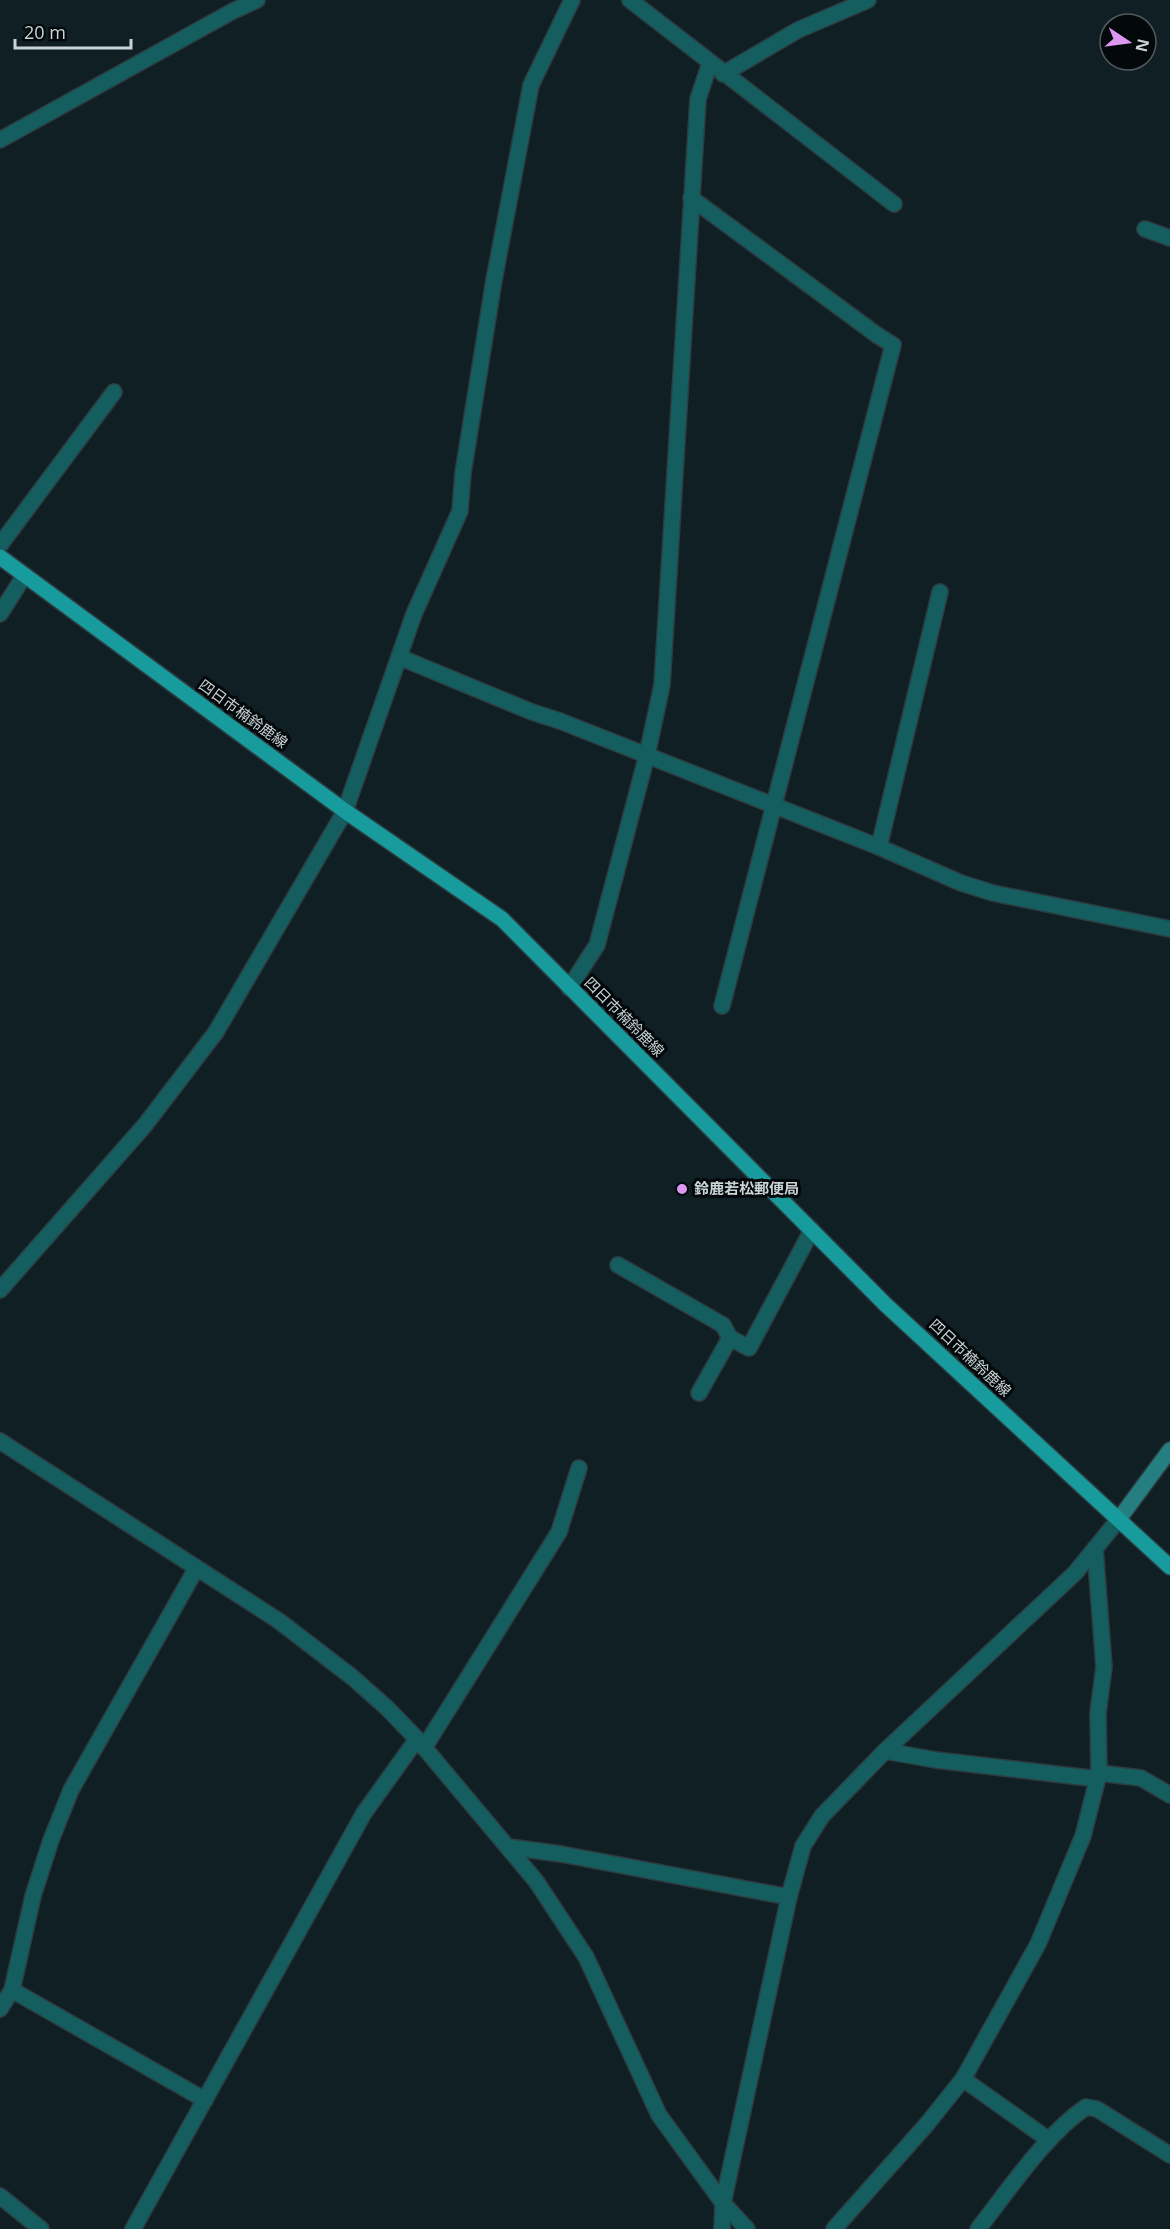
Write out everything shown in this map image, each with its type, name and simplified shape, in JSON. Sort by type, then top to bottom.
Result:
[{"type":"main road","name":"四日市楠鈴鹿線","points":[[0,557],[345,811],[502,920],[886,1305],[1170,1567]]},
{"type":"main road","points":[[1119,1519],[1170,1450]]},
{"type":"street","points":[[0,140],[233,11],[257,0]]},
{"type":"street","points":[[0,1290],[145,1125],[216,1032],[345,811],[414,614],[460,511],[463,473],[491,303],[531,86],[572,0]]},
{"type":"street","points":[[630,0],[894,204]]},
{"type":"street","points":[[723,74],[798,30],[868,0]]},
{"type":"street","points":[[569,988],[597,945],[647,755],[662,685],[698,99],[710,63]]},
{"type":"street","points":[[691,198],[893,345],[722,1006]]},
{"type":"street","points":[[1145,229],[1170,238]]},
{"type":"street","points":[[0,545],[114,392]]},
{"type":"street","points":[[0,614],[24,576]]},
{"type":"street","points":[[879,847],[940,592]]},
{"type":"street","points":[[399,657],[532,712],[879,847],[961,883],[993,893],[1170,929]]},
{"type":"street","points":[[618,1265],[723,1325],[730,1338],[749,1348],[812,1230]]},
{"type":"street","points":[[699,1393],[730,1338]]},
{"type":"street","points":[[0,1441],[279,1621],[352,1677],[421,1743],[536,1881],[586,1957],[659,2115],[723,2202],[747,2229]]},
{"type":"street","points":[[133,2229],[364,1813],[421,1743],[559,1532],[579,1468]]},
{"type":"street","points":[[722,2229],[723,2202],[789,1897],[803,1846],[822,1816],[885,1751],[1075,1573],[1119,1519]]},
{"type":"street","points":[[834,2229],[927,2124],[963,2079],[1038,1944],[1083,1836],[1098,1776],[1098,1713],[1104,1667],[1095,1548]]},
{"type":"street","points":[[0,2009],[12,1990],[33,1896],[51,1840],[71,1790],[196,1569]]},
{"type":"street","points":[[885,1751],[936,1760],[1141,1778],[1170,1795]]},
{"type":"street","points":[[508,1846],[789,1897]]},
{"type":"street","points":[[12,1990],[205,2100]]},
{"type":"street","points":[[963,2079],[1049,2140]]},
{"type":"street","points":[[978,2229],[1049,2140],[1073,2116],[1086,2108],[1097,2109],[1170,2155]]},
{"type":"street","points":[[0,2196],[41,2229]]},
{"type":"place","name":"鈴鹿若松郵便局","points":[[682,1189]]}]
